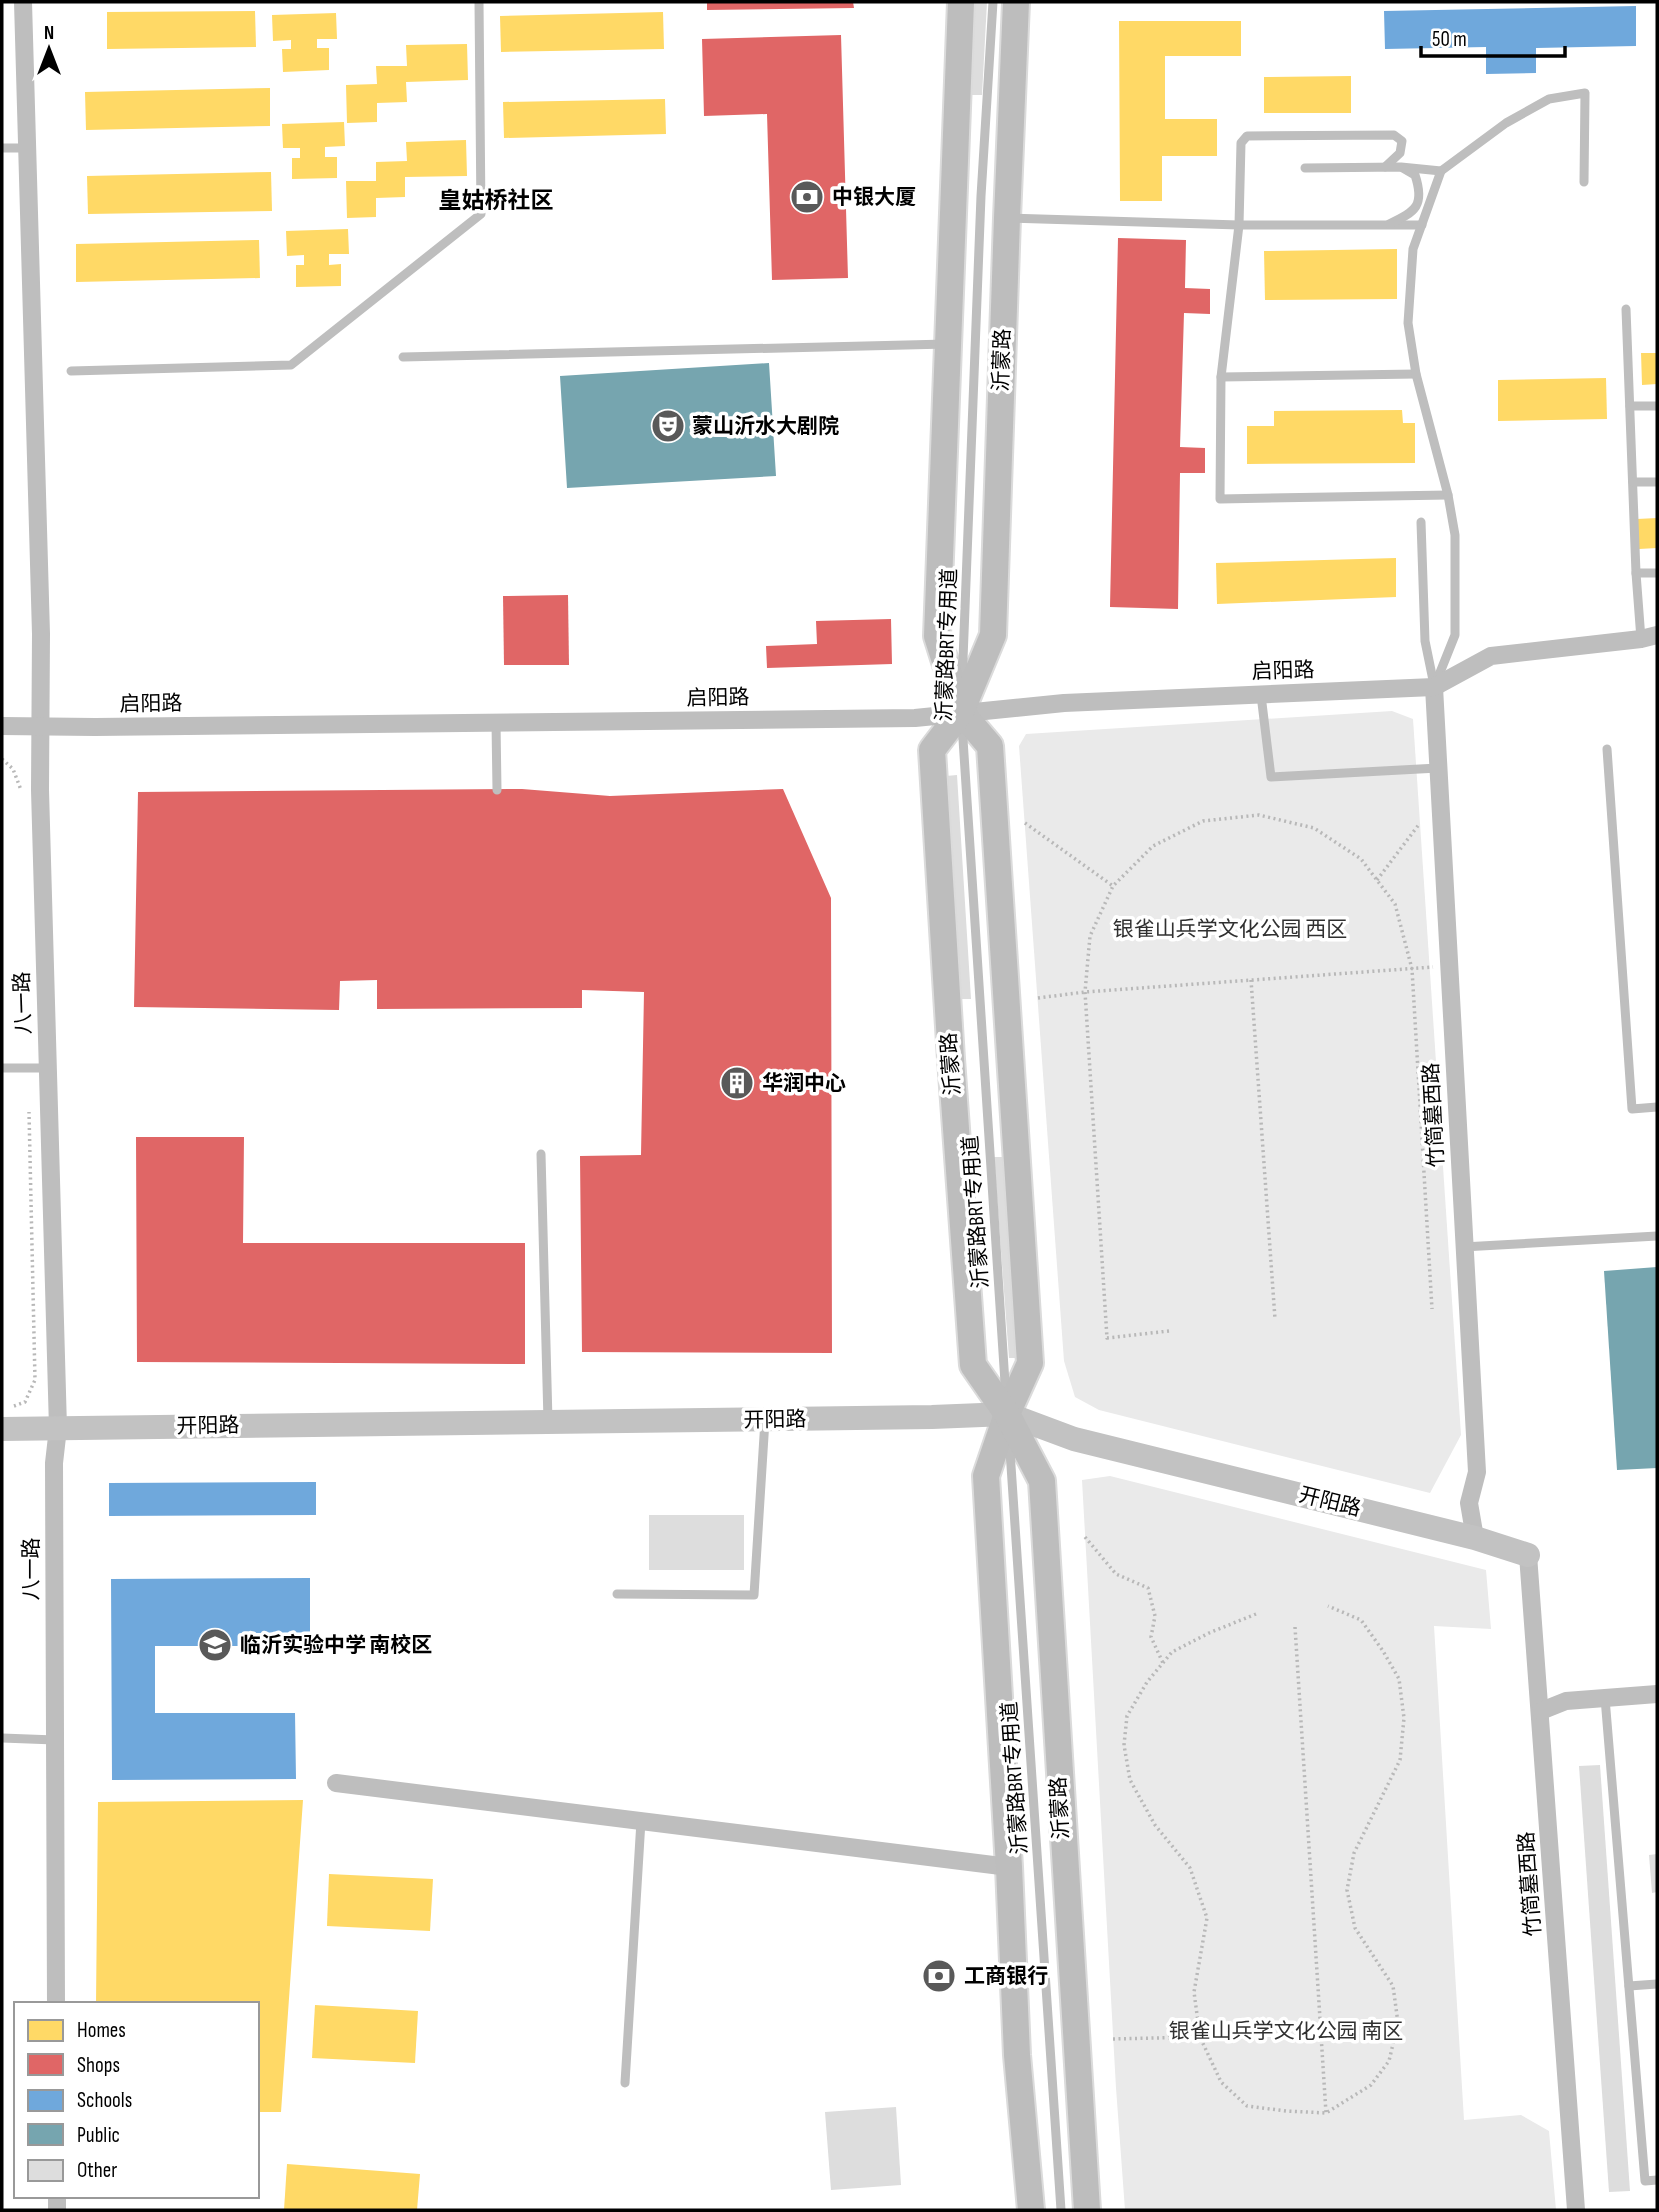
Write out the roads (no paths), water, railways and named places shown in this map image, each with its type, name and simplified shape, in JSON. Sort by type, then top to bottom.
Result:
[{"type":"main road","points":[[961,2],[937,636],[961,712],[990,746],[1030,1363],[1007,1414],[986,1476],[1017,2055],[1031,2210]]},
{"type":"main road","name":"沂蒙路","points":[[1016,2],[1006,218],[993,635],[961,712],[932,750],[951,1073],[973,1365],[1007,1414],[1042,1481],[1087,2210]]},
{"type":"street","name":"八一路","points":[[23,2],[41,625],[40,727],[58,1428],[54,1463],[56,2002]]},
{"type":"street","points":[[1434,687],[1491,656],[1649,637]]},
{"type":"street","name":"启阳路","points":[[2,726],[903,718],[1064,703],[1434,687]]},
{"type":"street","name":"竹简墓西路","points":[[1434,687],[1477,1472],[1469,1503],[1475,1538]]},
{"type":"street","name":"开阳路","points":[[2,1429],[765,1420],[1007,1414],[1073,1439],[1475,1538],[1528,1555]]},
{"type":"street","name":"竹简墓西路","points":[[1528,1555],[1576,2210]]},
{"type":"street","points":[[1541,1711],[1566,1701],[1657,1694]]},
{"type":"street","points":[[336,1783],[1009,1867]]},
{"type":"lane","points":[[71,371],[291,365],[481,214],[479,2]]},
{"type":"lane","name":"沂蒙路BRT专用道","points":[[961,712],[981,196],[993,2]]},
{"type":"lane","points":[[1434,687],[1455,635],[1455,535],[1448,495],[1416,374],[1408,323],[1413,249],[1441,171],[1506,123],[1549,99],[1585,93],[1584,183]]},
{"type":"lane","points":[[1385,167],[1400,153],[1402,141],[1394,135],[1247,136],[1241,143],[1239,225],[1221,377],[1220,499],[1448,495]]},
{"type":"lane","points":[[2,148],[27,148]]},
{"type":"lane","points":[[1385,225],[1408,215],[1418,204],[1420,189],[1415,174],[1401,167]]},
{"type":"lane","points":[[1305,168],[1401,167],[1441,171]]},
{"type":"lane","points":[[1006,218],[1239,225],[1422,225]]},
{"type":"lane","points":[[1626,309],[1636,573],[1649,637]]},
{"type":"lane","points":[[403,357],[950,344]]},
{"type":"lane","points":[[1221,377],[1416,374]]},
{"type":"lane","points":[[1630,406],[1657,406]]},
{"type":"lane","points":[[1633,482],[1657,482]]},
{"type":"lane","points":[[1421,522],[1425,640],[1434,687]]},
{"type":"lane","points":[[1636,573],[1657,573]]},
{"type":"lane","points":[[1261,695],[1271,777],[1438,768]]},
{"type":"lane","points":[[496,723],[497,790]]},
{"type":"lane","points":[[1607,749],[1632,1109],[1657,1107]]},
{"type":"lane","points":[[2,1068],[48,1068]]},
{"type":"lane","points":[[541,1154],[548,1422]]},
{"type":"lane","points":[[1463,1247],[1657,1236]]},
{"type":"lane","name":"沂蒙路BRT专用道","points":[[1007,1414],[1061,2210]]},
{"type":"lane","points":[[617,1594],[754,1595],[765,1420]]},
{"type":"lane","points":[[1605,1698],[1645,2181],[1657,2180]]},
{"type":"lane","points":[[2,1738],[55,1740]]},
{"type":"lane","points":[[625,2083],[641,1821]]},
{"type":"lane","points":[[1629,1986],[1657,1984]]},
{"type":"place","name":"中银大厦","points":[[807,197]]},
{"type":"place","name":"蒙山沂水大剧院","points":[[668,426]]},
{"type":"place","name":"华润中心","points":[[737,1083]]},
{"type":"place","name":"临沂实验中学 南校区","points":[[215,1645]]},
{"type":"place","name":"工商银行","points":[[939,1976]]},
{"type":"district","name":"皇姑桥社区","points":[[496,201]]},
{"type":"park label","name":"银雀山兵学文化公园 西区","points":[[1230,929]]},
{"type":"park label","name":"银雀山兵学文化公园 南区","points":[[1286,2031]]}]
